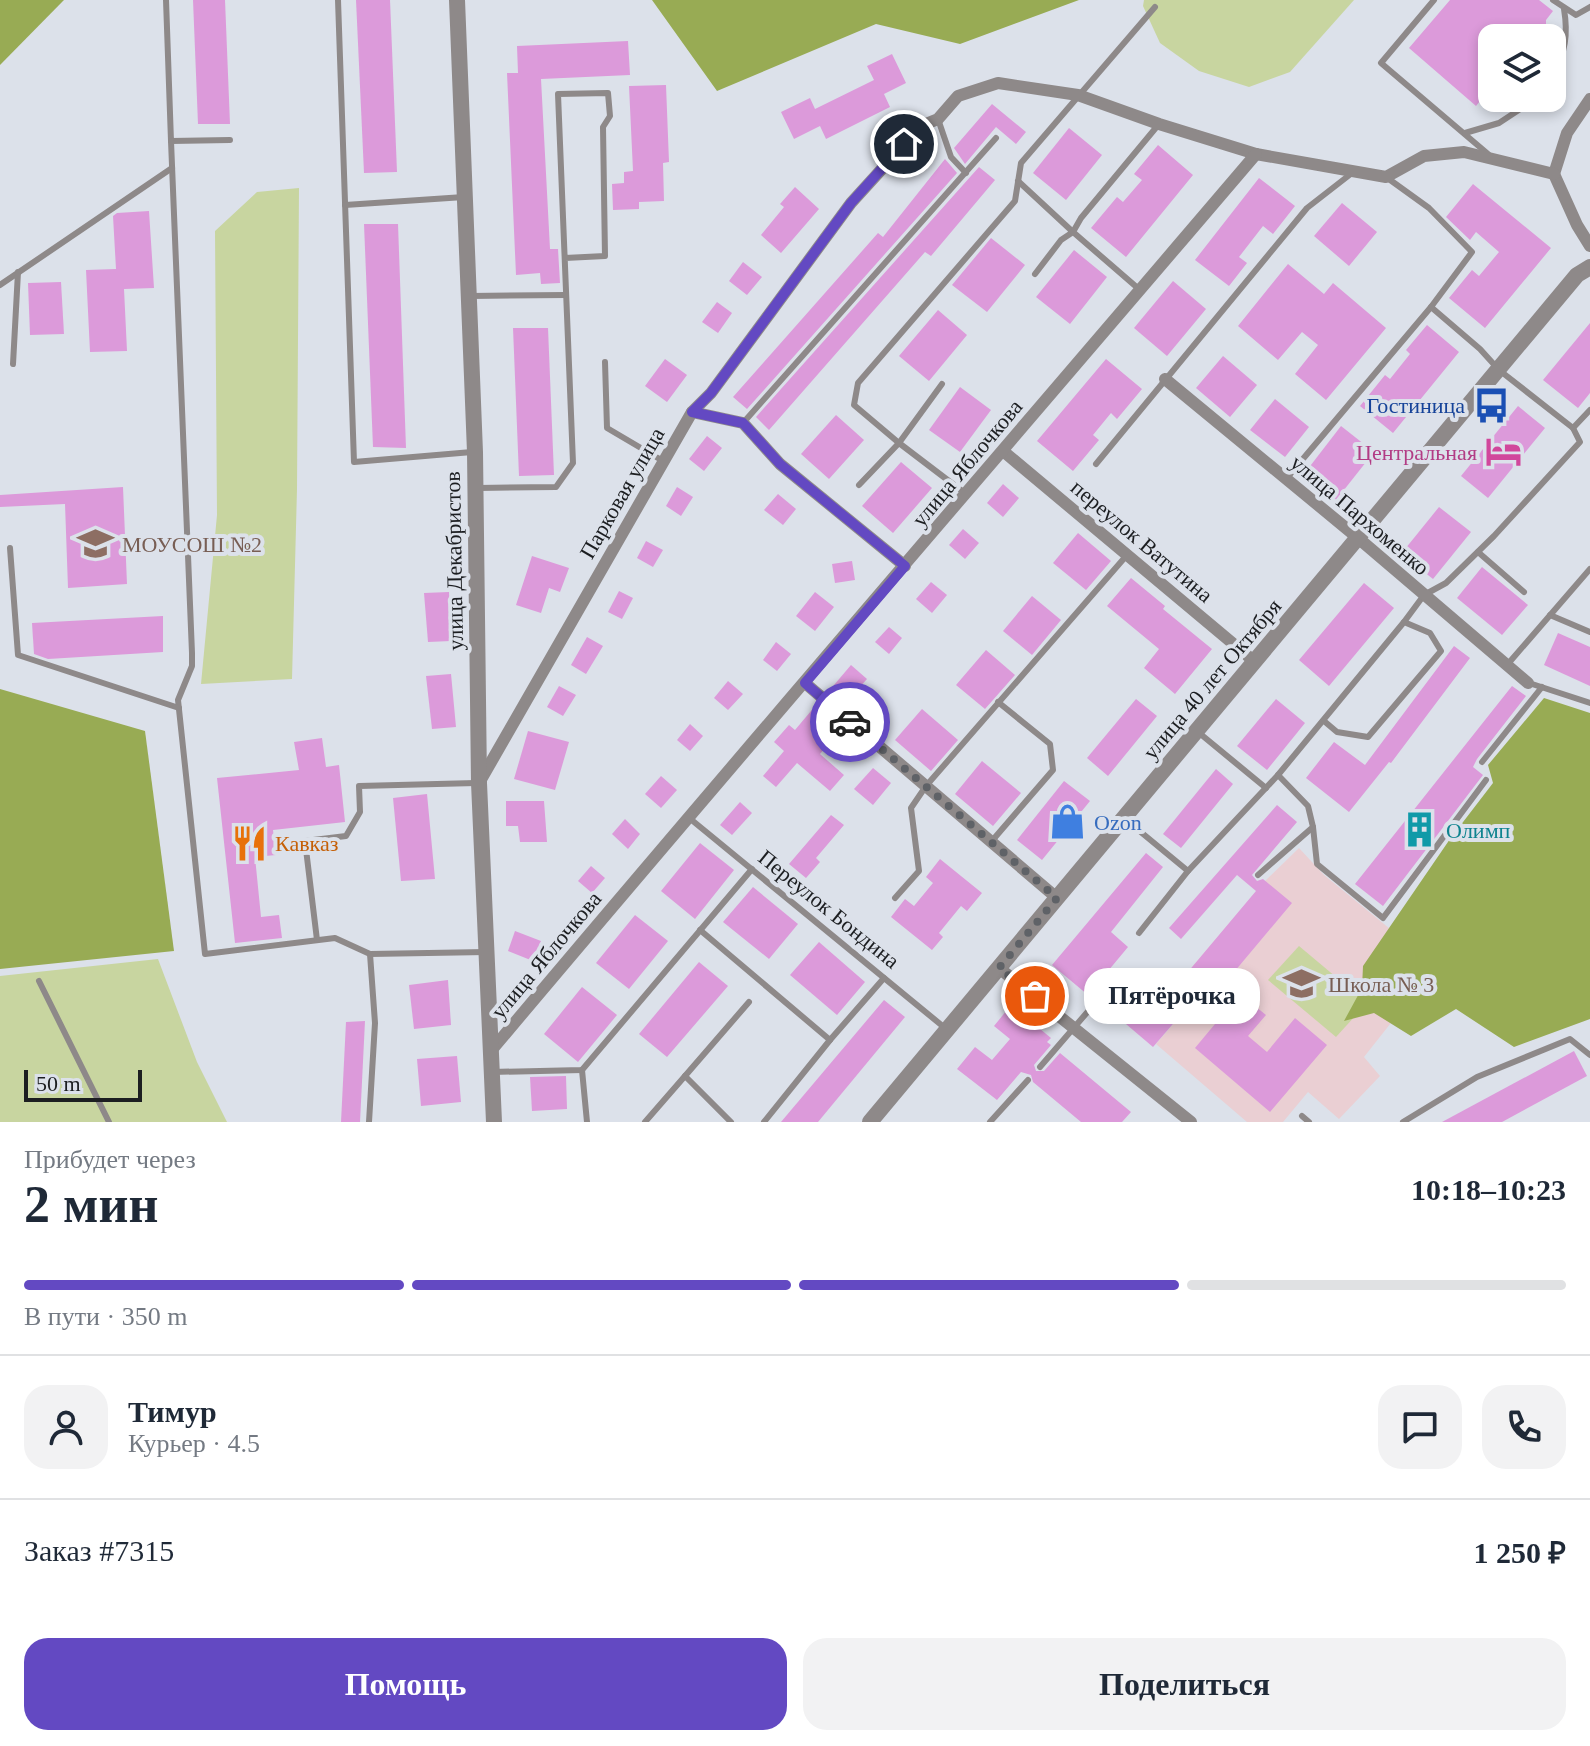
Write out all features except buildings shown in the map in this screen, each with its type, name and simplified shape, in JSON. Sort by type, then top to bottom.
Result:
[{"type":"street","name":"улица Декабристов","points":[[457,0],[475,452],[479,783],[494,1122]]},
{"type":"street","name":"Парковая улица","points":[[479,783],[692,412],[711,393],[851,203],[921,126],[938,119],[958,96],[998,83],[1078,95]]},
{"type":"street","points":[[1078,95],[1256,154],[1386,177],[1424,156],[1464,152],[1554,174]]},
{"type":"street","points":[[1590,99],[1567,133],[1554,174],[1590,246]]},
{"type":"street","name":"улица Яблочкова","points":[[490,1053],[1256,154]]},
{"type":"street","name":"улица 40 лет Октября","points":[[870,1122],[1577,275],[1590,267]]},
{"type":"street","name":"улица Пархоменко","points":[[1165,379],[1528,683]]},
{"type":"street","points":[[692,412],[743,423],[780,464],[905,566]]},
{"type":"street","name":"переулок Ватутина","points":[[1003,451],[1255,662]]},
{"type":"street","points":[[805,683],[1057,898]]},
{"type":"street","points":[[999,968],[1191,1122]]},
{"type":"lane","points":[[166,0],[192,653],[192,666],[178,700],[205,954],[335,938],[370,954],[486,952]]},
{"type":"lane","points":[[338,0],[354,462],[475,452]]},
{"type":"lane","points":[[1434,0],[1381,63],[1493,159]]},
{"type":"lane","points":[[1553,0],[1576,15],[1590,7]]},
{"type":"lane","points":[[966,494],[854,405],[858,383],[1015,201],[1021,163],[1155,7]]},
{"type":"lane","points":[[1564,9],[1568,33],[1566,39]]},
{"type":"lane","points":[[474,488],[556,487],[573,463],[558,94],[608,93],[610,116],[603,127],[605,256],[565,258]]},
{"type":"lane","points":[[1465,133],[1499,123],[1516,112]]},
{"type":"lane","points":[[938,119],[951,157],[966,173]]},
{"type":"lane","points":[[1035,274],[1061,240],[1073,232],[1081,218],[1159,124]]},
{"type":"lane","points":[[743,423],[996,138]]},
{"type":"lane","points":[[171,141],[230,140]]},
{"type":"lane","points":[[0,285],[172,168]]},
{"type":"lane","points":[[1096,464],[1307,208],[1354,171]]},
{"type":"lane","points":[[1286,479],[1431,307],[1472,252],[1429,208],[1386,177]]},
{"type":"lane","points":[[1018,181],[1140,290]]},
{"type":"lane","points":[[345,205],[464,197]]},
{"type":"lane","points":[[13,364],[18,272]]},
{"type":"lane","points":[[470,296],[566,295]]},
{"type":"lane","points":[[1431,307],[1480,349],[1499,370],[1573,428],[1580,442]]},
{"type":"lane","points":[[605,362],[607,428],[663,461]]},
{"type":"lane","points":[[859,485],[899,443],[942,384]]},
{"type":"lane","points":[[1573,428],[1590,410]]},
{"type":"lane","points":[[1139,933],[1188,871],[1324,721],[1424,595],[1446,583],[1478,552],[1580,442],[1590,442]]},
{"type":"lane","points":[[10,548],[18,655],[179,708]]},
{"type":"lane","points":[[1478,552],[1524,592]]},
{"type":"lane","points":[[895,898],[919,871],[911,808],[926,786],[1127,555]]},
{"type":"lane","points":[[1507,665],[1590,569]]},
{"type":"lane","points":[[1550,615],[1590,632]]},
{"type":"lane","points":[[1324,721],[1337,732],[1368,737],[1441,651],[1430,633],[1404,622]]},
{"type":"lane","points":[[1528,683],[1590,703]]},
{"type":"lane","points":[[1482,762],[1542,687]]},
{"type":"lane","points":[[991,842],[1053,770],[1050,744],[998,702]]},
{"type":"lane","points":[[1197,731],[1266,788]]},
{"type":"lane","points":[[1278,775],[1308,806],[1317,864],[1383,918],[1486,780]]},
{"type":"lane","points":[[317,940],[305,841],[346,836],[360,812],[359,786],[479,783]]},
{"type":"lane","name":"Переулок Бондина","points":[[688,817],[948,1030]]},
{"type":"lane","points":[[1124,818],[1188,871]]},
{"type":"lane","points":[[1258,875],[1313,827]]},
{"type":"lane","points":[[587,1122],[582,1070],[752,869]]},
{"type":"lane","points":[[700,930],[830,1040]]},
{"type":"lane","points":[[369,1122],[375,1023],[370,954]]},
{"type":"lane","points":[[764,1122],[884,978]]},
{"type":"lane","points":[[39,981],[109,1122]]},
{"type":"lane","points":[[1040,1067],[1109,987]]},
{"type":"lane","points":[[645,1122],[749,1002]]},
{"type":"lane","points":[[1403,1122],[1477,1077],[1570,1039],[1590,1055]]},
{"type":"lane","points":[[490,1072],[582,1070]]},
{"type":"lane","points":[[685,1076],[731,1122]]},
{"type":"lane","points":[[990,1122],[1028,1080]]},
{"type":"lane","points":[[1302,1116],[1309,1122]]},
{"type":"shaded area","name":"Школа № 3","points":[[1299,848],[1324,875],[1395,933],[1417,990],[1364,1057],[1380,1076],[1339,1119],[1308,1092],[1283,1122],[1247,1122],[1156,1044],[1199,994],[1182,979],[1265,881]]},
{"type":"green space","points":[[0,0],[64,0],[0,65]]},
{"type":"green space","points":[[652,0],[1079,0],[960,44],[876,24],[717,91]]},
{"type":"green space","points":[[1144,0],[1354,0],[1290,72],[1249,87],[1199,71],[1160,43],[1143,6]]},
{"type":"green space","points":[[299,188],[292,679],[201,684],[217,515],[215,231],[257,192]]},
{"type":"green space","points":[[0,689],[145,731],[174,951],[0,969]]},
{"type":"green space","points":[[1544,698],[1590,713],[1590,1019],[1514,1047],[1456,1009],[1411,1036],[1374,1013],[1344,1021],[1362,988],[1363,966],[1450,839],[1493,783],[1488,765]]},
{"type":"green space","points":[[1299,946],[1367,1003],[1336,1037],[1268,980]]},
{"type":"green space","points":[[158,959],[197,1062],[227,1122],[0,1122],[0,976]]},
{"type":"way so far","points":[[850,722],[1057,898],[999,968],[1035,996]]},
{"type":"place","name":"Гостиница","points":[[1491,405]]},
{"type":"place","name":"Центральная","points":[[1503,452]]},
{"type":"place","name":"МОУСОШ №2","points":[[96,544]]},
{"type":"place","name":"Ozon","points":[[1068,822]]},
{"type":"place","name":"Олимп","points":[[1420,830]]},
{"type":"place","name":"Кавказ","points":[[249,843]]},
{"type":"place","name":"Школа № 3","points":[[1302,984]]},
{"type":"place","name":"Пятёрочка","points":[[1035,996]]},
{"type":"route","points":[[850,722],[805,683],[905,566],[780,464],[743,423],[692,412],[711,393],[851,203],[904,144]]}]
